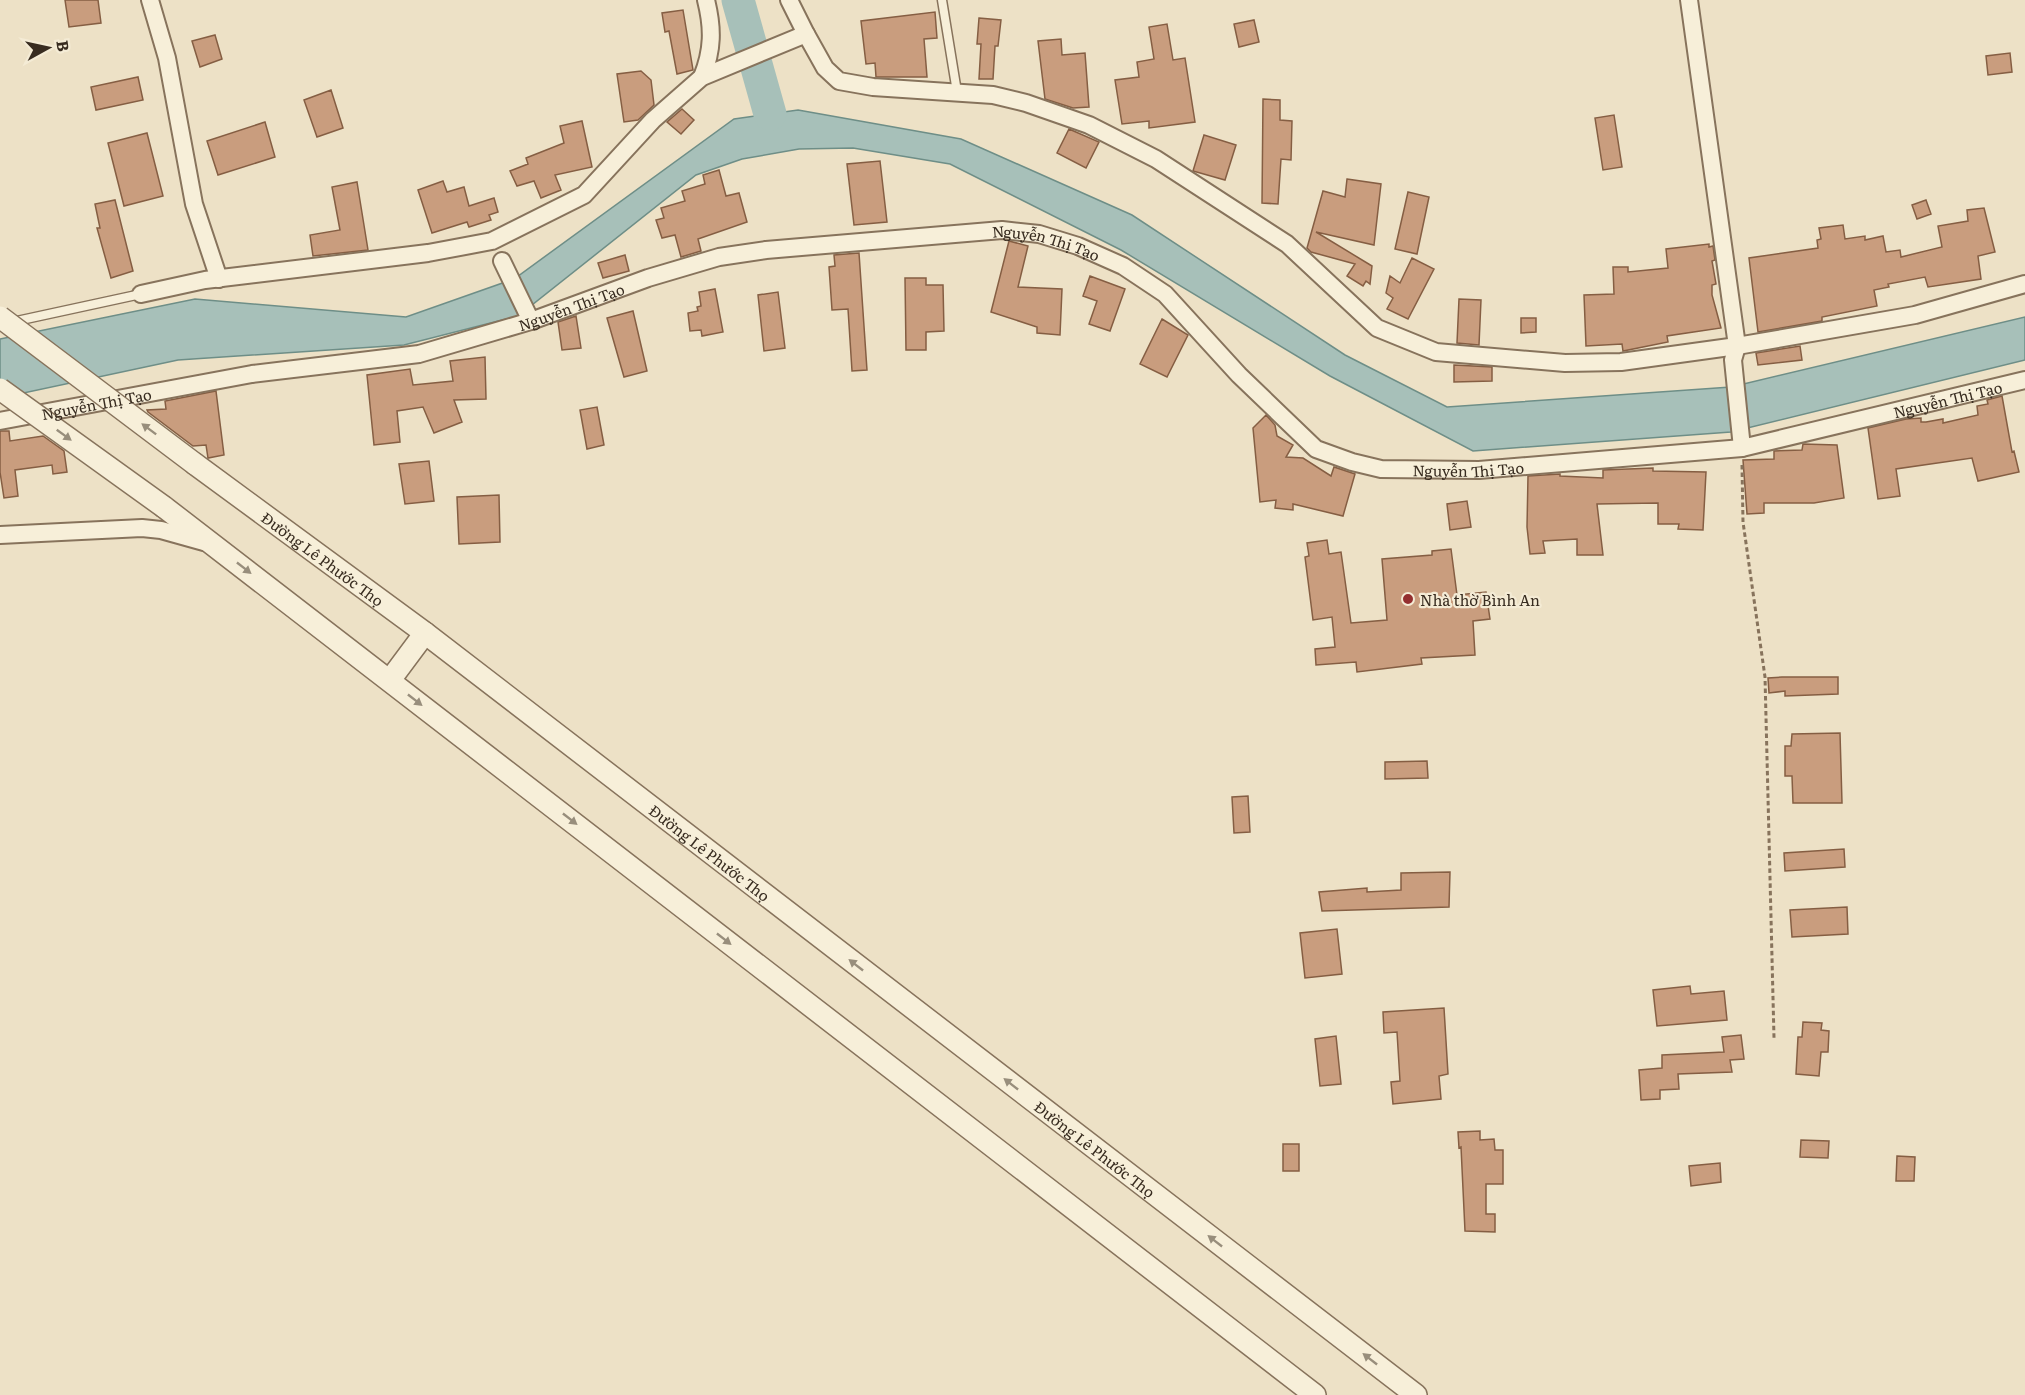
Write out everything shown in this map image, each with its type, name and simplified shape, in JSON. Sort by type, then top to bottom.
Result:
[{"type":"street","points":[[150,0],[167,58],[194,204],[219,279]]},
{"type":"street","points":[[706,0],[712,21],[709,74]]},
{"type":"street","points":[[789,0],[798,37],[839,81],[873,87],[993,95],[1059,113],[1156,159],[1287,244],[1377,328],[1436,352],[1565,363],[1621,362],[1735,353],[1915,315],[2025,284]]},
{"type":"street","points":[[1689,0],[1735,353],[1742,440]]},
{"type":"street","points":[[141,294],[219,279],[428,253],[492,241],[584,195],[653,120],[709,74],[798,37]]},
{"type":"street","name":"Nguyễn Thị Tạo","points":[[0,421],[252,374],[419,354],[718,257],[766,250],[966,231],[1021,230],[1078,246],[1123,266],[1165,294],[1239,375],[1316,449],[1352,462],[1381,469],[1479,470],[1742,440],[2025,380]]},
{"type":"street","points":[[502,261],[529,318]]},
{"type":"street","name":"Đường Lê Phước Thọ","points":[[0,317],[424,633],[1416,1395]]},
{"type":"street","points":[[0,389],[215,545],[1315,1395]]},
{"type":"street","points":[[0,535],[142,528],[177,533],[215,545]]},
{"type":"street","points":[[390,680],[424,633]]},
{"type":"lane","points":[[942,0],[957,92]]},
{"type":"lane","points":[[492,241],[502,261]]},
{"type":"lane","points":[[0,324],[141,294]]},
{"type":"path","points":[[1742,440],[1743,522],[1765,677],[1774,1038]]},
{"type":"water","points":[[798,110],[961,139],[1132,215],[1345,355],[1447,407],[1731,387],[2025,317],[2025,360],[1731,432],[1473,451],[1330,376],[1121,250],[950,164],[853,148],[799,149],[742,159],[696,175],[518,316],[404,345],[178,360],[0,398],[0,339],[195,299],[406,317],[514,279],[734,119]]},
{"type":"building","points":[[65,0],[98,0],[101,23],[69,27]]},
{"type":"building","points":[[683,10],[693,70],[677,74],[669,31],[665,32],[662,13]]},
{"type":"building","points":[[935,12],[937,38],[924,39],[927,77],[876,77],[875,63],[866,64],[861,21]]},
{"type":"building","points":[[979,18],[1001,20],[998,46],[995,46],[993,79],[979,79],[981,44],[977,44]]},
{"type":"building","points":[[1254,20],[1259,42],[1239,47],[1234,24]]},
{"type":"building","points":[[1167,24],[1173,60],[1185,58],[1195,122],[1149,128],[1149,121],[1122,124],[1115,80],[1139,77],[1137,62],[1154,59],[1149,27]]},
{"type":"building","points":[[215,35],[222,59],[200,67],[192,41]]},
{"type":"building","points":[[1061,39],[1062,55],[1085,53],[1089,107],[1073,108],[1045,99],[1038,41]]},
{"type":"building","points":[[2010,53],[2012,72],[1988,75],[1986,56]]},
{"type":"building","points":[[641,71],[651,80],[654,105],[638,120],[624,122],[617,74]]},
{"type":"building","points":[[138,77],[143,100],[96,110],[91,87]]},
{"type":"building","points":[[331,90],[343,128],[317,137],[304,100]]},
{"type":"building","points":[[1263,99],[1280,100],[1280,120],[1292,121],[1291,160],[1281,159],[1278,204],[1262,203]]},
{"type":"building","points":[[682,109],[694,120],[681,134],[667,122]]},
{"type":"building","points":[[1614,115],[1622,167],[1603,170],[1595,118]]},
{"type":"building","points":[[582,121],[592,167],[555,175],[561,190],[541,198],[534,181],[517,186],[510,171],[528,164],[526,158],[564,143],[560,126]]},
{"type":"building","points":[[265,122],[275,157],[218,175],[207,141]]},
{"type":"building","points":[[1069,129],[1099,142],[1086,168],[1057,153]]},
{"type":"building","points":[[147,133],[163,196],[124,206],[108,143]]},
{"type":"building","points":[[1204,135],[1236,145],[1225,180],[1193,171]]},
{"type":"building","points":[[880,161],[887,222],[854,225],[847,164]]},
{"type":"building","points":[[719,170],[726,196],[739,193],[747,222],[698,239],[701,251],[681,257],[675,235],[662,238],[656,220],[664,218],[661,208],[685,201],[682,191],[705,184],[703,175]]},
{"type":"building","points":[[1347,179],[1381,184],[1374,245],[1316,232],[1372,266],[1370,284],[1366,281],[1363,286],[1347,276],[1355,264],[1311,252],[1307,248],[1323,191],[1345,197]]},
{"type":"building","points":[[443,181],[447,192],[464,187],[469,206],[494,198],[498,212],[489,215],[491,220],[469,227],[467,222],[432,233],[418,190]]},
{"type":"building","points":[[357,182],[368,250],[313,256],[310,235],[340,230],[332,187]]},
{"type":"building","points":[[1408,192],[1429,197],[1417,254],[1395,249]]},
{"type":"building","points":[[115,200],[133,271],[111,278],[97,228],[100,228],[95,204]]},
{"type":"building","points":[[1926,200],[1931,214],[1917,219],[1912,205]]},
{"type":"building","points":[[1984,208],[1995,252],[1978,256],[1981,279],[1928,287],[1925,277],[1888,284],[1889,287],[1874,290],[1877,306],[1822,317],[1822,321],[1758,332],[1749,258],[1818,248],[1817,240],[1821,239],[1819,228],[1843,225],[1845,239],[1865,236],[1865,240],[1883,236],[1886,252],[1900,250],[1901,257],[1942,247],[1938,226],[1968,221],[1967,210]]},
{"type":"building","points":[[1009,241],[1028,246],[1018,287],[1062,289],[1060,335],[1037,333],[1037,327],[991,312]]},
{"type":"building","points":[[1709,244],[1709,247],[1713,246],[1715,260],[1712,261],[1716,284],[1712,285],[1712,295],[1721,328],[1667,336],[1668,342],[1623,351],[1622,344],[1586,346],[1584,295],[1614,294],[1613,267],[1628,267],[1628,272],[1668,268],[1666,249]]},
{"type":"building","points":[[859,253],[867,370],[852,371],[848,309],[832,310],[829,267],[835,266],[834,255]]},
{"type":"building","points":[[625,255],[629,271],[603,278],[598,263]]},
{"type":"building","points":[[1412,258],[1434,269],[1408,319],[1387,309],[1393,298],[1386,293],[1390,276],[1400,283]]},
{"type":"building","points":[[1090,276],[1125,289],[1110,331],[1089,324],[1097,301],[1083,296]]},
{"type":"building","points":[[905,278],[926,278],[926,285],[943,285],[944,331],[926,332],[926,350],[906,350]]},
{"type":"building","points":[[715,289],[723,332],[702,336],[701,330],[690,331],[688,313],[698,311],[697,307],[701,306],[699,292]]},
{"type":"building","points":[[778,292],[785,348],[764,351],[758,295]]},
{"type":"building","points":[[1459,299],[1481,300],[1479,345],[1457,343]]},
{"type":"building","points":[[633,311],[647,371],[624,377],[607,318]]},
{"type":"building","points":[[576,316],[581,348],[562,350],[558,322]]},
{"type":"building","points":[[1521,318],[1536,318],[1536,332],[1521,333]]},
{"type":"building","points":[[1162,319],[1188,335],[1167,377],[1140,364]]},
{"type":"building","points":[[1800,346],[1802,360],[1758,365],[1756,353]]},
{"type":"building","points":[[485,357],[486,399],[454,400],[462,422],[434,433],[423,407],[397,411],[400,442],[374,445],[367,375],[410,369],[413,385],[453,381],[450,361]]},
{"type":"building","points":[[1454,365],[1492,367],[1492,381],[1454,382]]},
{"type":"building","points":[[216,391],[224,455],[208,458],[206,445],[193,446],[147,410],[166,409],[165,401]]},
{"type":"building","points":[[2002,396],[2012,452],[2014,451],[2019,472],[1978,481],[1972,458],[1896,469],[1900,496],[1878,499],[1868,428],[1906,419],[1921,418],[1921,422],[1926,422],[1943,419],[1943,423],[1978,415],[1977,406],[1988,404],[1987,400]]},
{"type":"building","points":[[597,407],[604,445],[587,449],[580,410]]},
{"type":"building","points":[[1266,415],[1275,425],[1277,436],[1293,445],[1286,457],[1303,458],[1331,476],[1334,467],[1355,474],[1343,516],[1293,504],[1293,510],[1275,508],[1276,500],[1260,502],[1253,428]]},
{"type":"building","points":[[0,431],[9,431],[10,441],[43,436],[64,451],[67,472],[53,474],[52,465],[15,470],[18,496],[4,498],[0,472]]},
{"type":"building","points":[[1803,444],[1837,445],[1844,498],[1814,503],[1764,503],[1764,513],[1747,514],[1743,460],[1774,459],[1774,451],[1802,450]]},
{"type":"building","points":[[429,461],[434,501],[405,504],[399,464]]},
{"type":"building","points":[[1653,468],[1653,471],[1706,472],[1703,530],[1678,529],[1679,524],[1658,524],[1658,503],[1597,504],[1603,555],[1577,555],[1577,539],[1543,541],[1545,553],[1530,554],[1527,527],[1528,476],[1560,474],[1560,476],[1603,478],[1603,470]]},
{"type":"building","points":[[499,495],[500,542],[459,544],[457,497]]},
{"type":"building","points":[[1467,501],[1471,527],[1450,530],[1447,504]]},
{"type":"building","points":[[1327,540],[1329,554],[1341,552],[1351,623],[1387,620],[1382,559],[1432,555],[1432,551],[1451,549],[1457,595],[1486,592],[1490,619],[1473,621],[1475,655],[1421,658],[1422,664],[1357,672],[1356,662],[1316,665],[1315,649],[1335,647],[1332,617],[1313,620],[1305,557],[1309,556],[1307,543]]},
{"type":"building","points":[[1838,677],[1838,694],[1785,696],[1785,691],[1769,693],[1768,678]]},
{"type":"building","points":[[1840,733],[1842,803],[1793,803],[1792,776],[1785,776],[1785,746],[1791,746],[1792,734]]},
{"type":"building","points":[[1427,761],[1428,778],[1385,779],[1385,762]]},
{"type":"building","points":[[1248,796],[1250,832],[1234,833],[1232,797]]},
{"type":"building","points":[[1844,849],[1845,867],[1785,871],[1784,853]]},
{"type":"building","points":[[1450,872],[1449,907],[1322,911],[1319,892],[1367,888],[1367,892],[1401,890],[1401,873]]},
{"type":"building","points":[[1847,907],[1848,934],[1792,937],[1790,910]]},
{"type":"building","points":[[1337,929],[1342,974],[1305,978],[1300,933]]},
{"type":"building","points":[[1690,986],[1691,994],[1724,991],[1727,1020],[1657,1026],[1653,990]]},
{"type":"building","points":[[1444,1008],[1448,1074],[1439,1076],[1441,1099],[1393,1104],[1391,1082],[1400,1081],[1397,1032],[1384,1033],[1383,1012]]},
{"type":"building","points":[[1803,1022],[1822,1023],[1821,1030],[1829,1031],[1828,1052],[1821,1052],[1819,1076],[1796,1074],[1798,1037],[1802,1037]]},
{"type":"building","points":[[1741,1035],[1744,1059],[1730,1060],[1732,1072],[1678,1074],[1679,1089],[1660,1090],[1660,1099],[1641,1100],[1639,1070],[1662,1068],[1662,1055],[1724,1052],[1722,1037]]},
{"type":"building","points":[[1336,1036],[1341,1084],[1320,1086],[1315,1039]]},
{"type":"building","points":[[1480,1131],[1480,1140],[1494,1139],[1495,1150],[1503,1150],[1503,1184],[1486,1184],[1486,1214],[1495,1214],[1495,1232],[1465,1231],[1461,1147],[1459,1148],[1458,1132]]},
{"type":"building","points":[[1801,1140],[1829,1141],[1828,1158],[1800,1157]]},
{"type":"building","points":[[1283,1144],[1299,1144],[1299,1171],[1283,1171]]},
{"type":"building","points":[[1897,1156],[1915,1157],[1914,1181],[1896,1181]]},
{"type":"building","points":[[1720,1163],[1721,1182],[1691,1186],[1689,1166]]},
{"type":"waterway","points":[[738,0],[770,114]]},
{"type":"place","name":"Nhà thờ Bình An","points":[[1408,599]]}]
